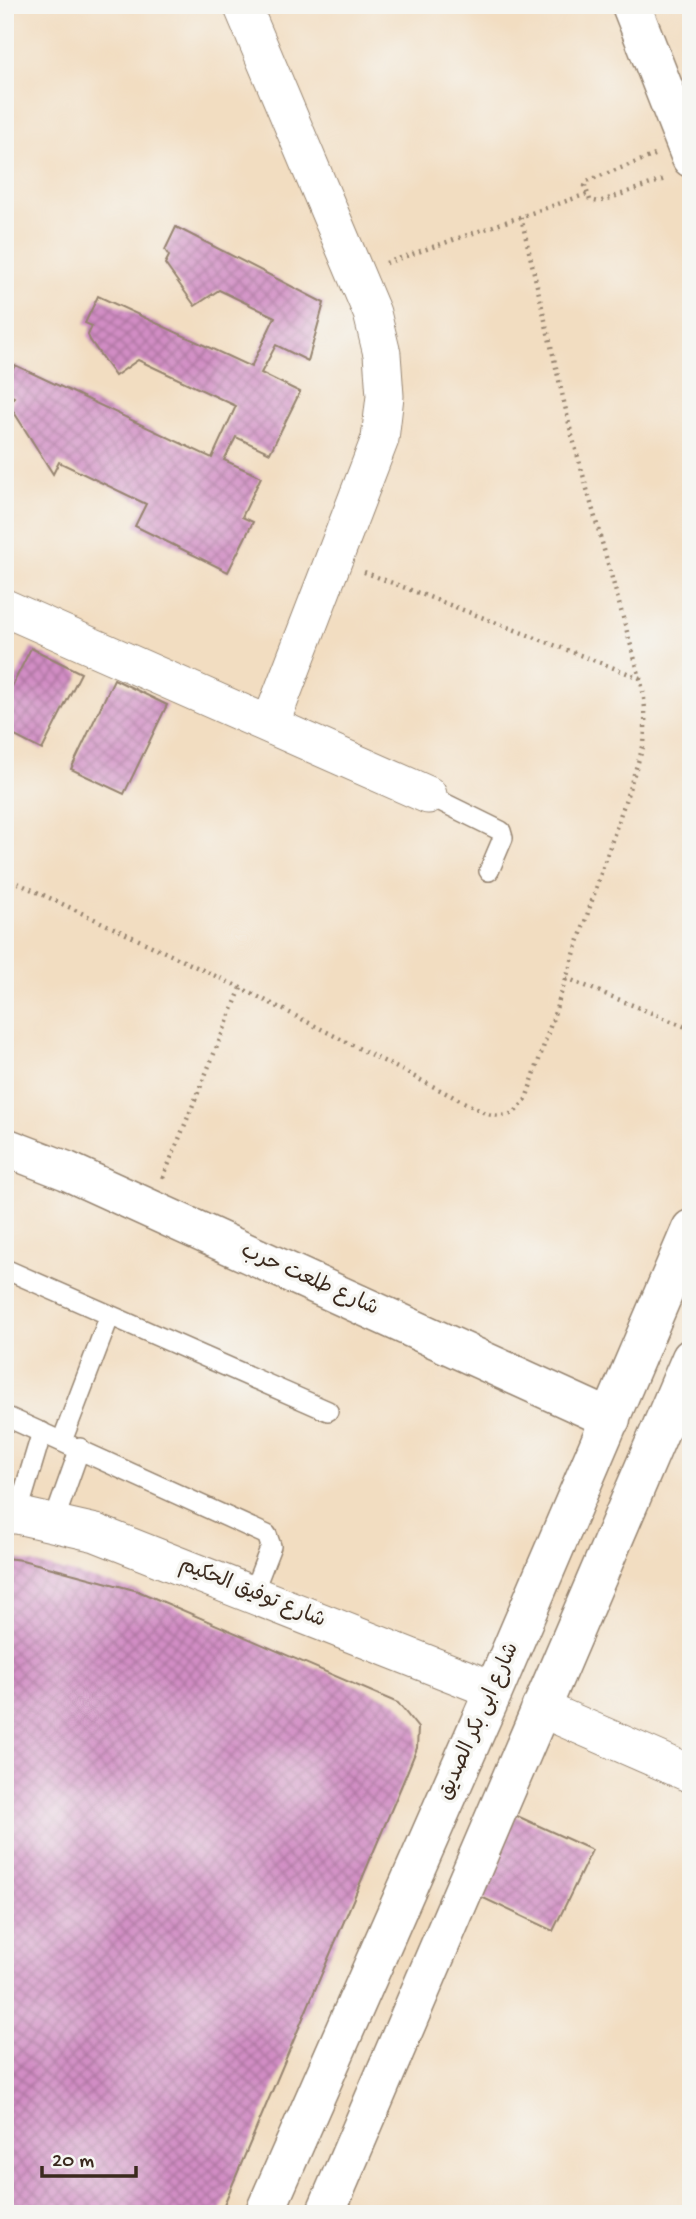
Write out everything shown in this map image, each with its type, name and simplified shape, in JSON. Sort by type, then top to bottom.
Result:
[{"type":"main road","points":[[631,5],[685,159]]},
{"type":"main road","name":"شارع طلعت حرب","points":[[5,1147],[150,1209],[611,1419]]},
{"type":"main road","name":"شارع ابى بكر الصديق","points":[[264,2214],[494,1690],[691,1229]]},
{"type":"main road","points":[[325,2214],[639,1478],[676,1419],[691,1358]]},
{"type":"main road","points":[[627,1379],[652,1385],[676,1419]]},
{"type":"main road","points":[[592,1463],[601,1473],[613,1478],[639,1478]]},
{"type":"street","points":[[250,8],[374,323],[382,354],[384,396],[380,439],[270,725]]},
{"type":"street","points":[[5,608],[428,794]]},
{"type":"street","name":"شارع توفيق الحكيم","points":[[11,1515],[96,1533],[494,1690]]},
{"type":"street","points":[[540,1708],[691,1774]]},
{"type":"lane","points":[[428,794],[501,831],[503,838],[489,871]]},
{"type":"lane","points":[[5,1269],[328,1411]]},
{"type":"lane","points":[[53,1524],[71,1444],[110,1315]]},
{"type":"lane","points":[[5,1416],[267,1535],[271,1546],[252,1595]]},
{"type":"lane","points":[[11,1515],[41,1432]]},
{"type":"path","points":[[685,159],[599,202],[592,202],[584,186],[587,181],[685,159]]},
{"type":"path","points":[[355,274],[587,194]]},
{"type":"path","points":[[333,561],[640,678]]},
{"type":"path","points":[[566,978],[691,1029]]},
{"type":"path","points":[[150,1209],[241,988]]},
{"type":"building","points":[[176,227],[324,303],[308,361],[276,345],[261,373],[300,392],[270,453],[236,437],[224,460],[261,477],[242,517],[253,522],[228,572],[135,526],[146,504],[59,462],[53,474],[10,406],[14,397],[5,393],[5,385],[15,365],[212,458],[236,406],[138,360],[115,376],[90,340],[88,335],[92,326],[85,323],[98,296],[251,367],[275,317],[219,290],[195,306],[165,264],[169,256],[165,250]]},
{"type":"building","points":[[31,648],[81,673],[42,750],[5,731],[5,700]]},
{"type":"building","points":[[114,679],[167,705],[124,794],[71,769]]},
{"type":"building","points":[[5,1558],[22,1560],[138,1591],[398,1703],[418,1728],[417,1748],[406,1775],[220,2214],[5,2214]]},
{"type":"building","points":[[515,1815],[592,1850],[553,1931],[477,1895]]}]
